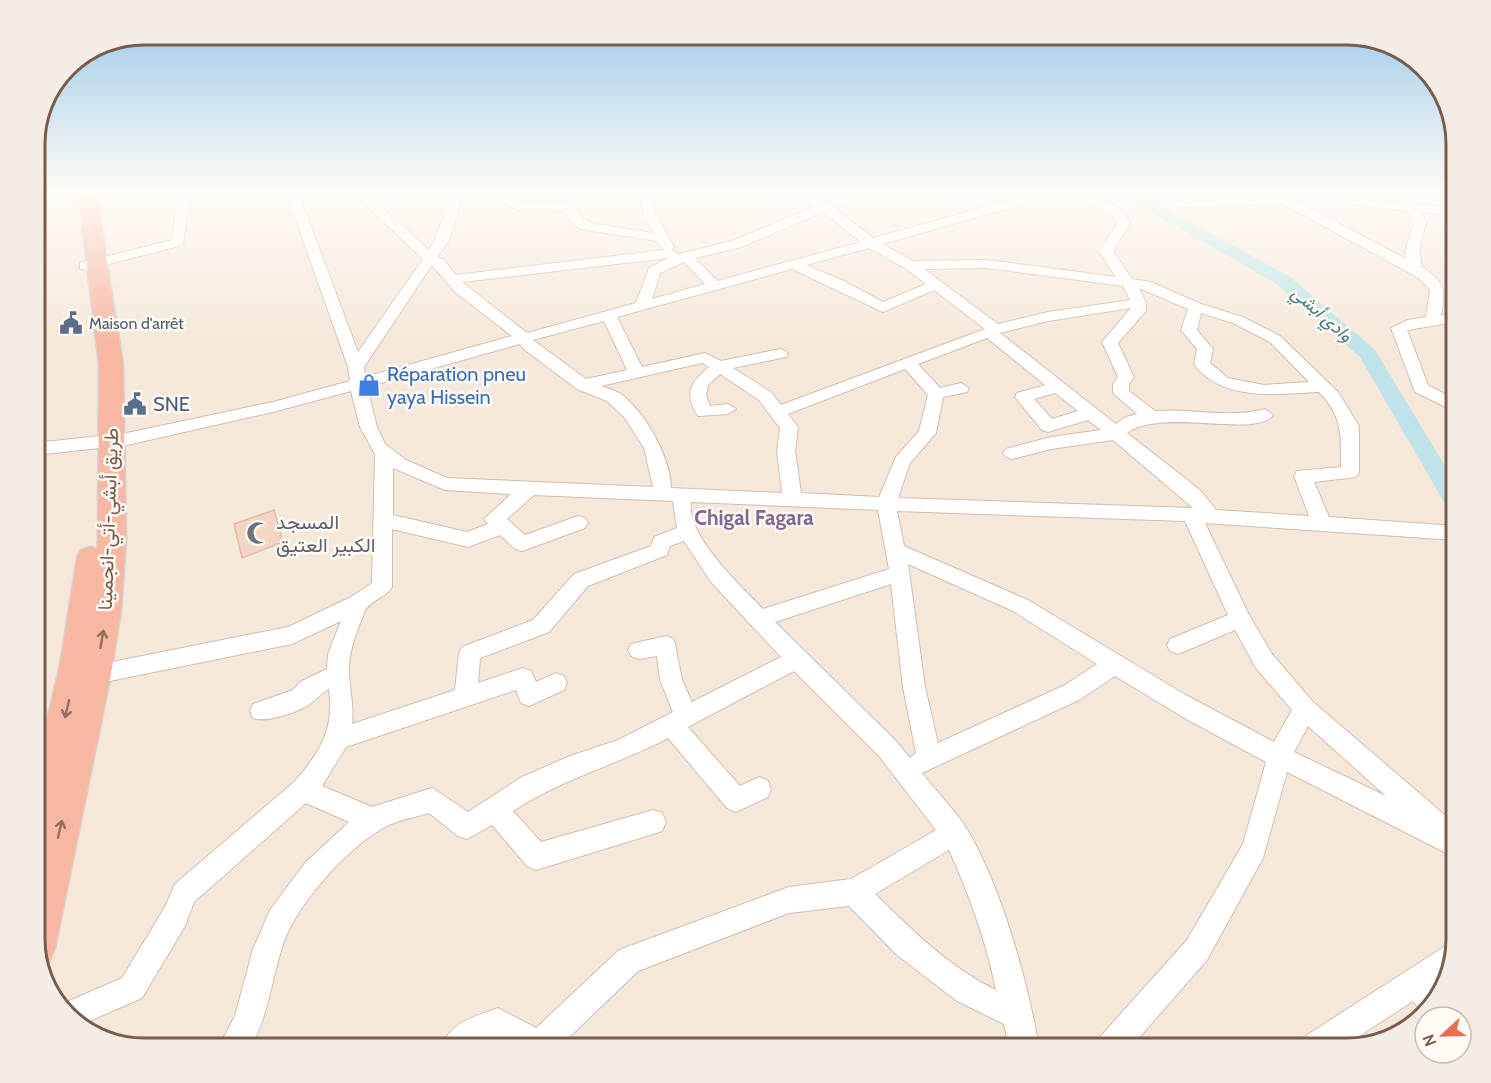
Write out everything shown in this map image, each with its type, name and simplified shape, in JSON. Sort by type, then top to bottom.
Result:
[{"type":"highway","points":[[85,243],[88,256]]},
{"type":"highway","name":"طريق أبشي-أتي-انجمينا","points":[[45,907],[96,674],[106,611],[111,551],[102,442],[111,365],[99,320],[88,243]]},
{"type":"highway","points":[[45,797],[74,680],[86,616],[102,442]]},
{"type":"street","points":[[88,256],[175,243]]},
{"type":"street","points":[[310,243],[357,375],[371,435],[384,453],[413,471],[445,484],[1201,516],[1446,533]]},
{"type":"street","points":[[414,243],[455,279],[460,289],[524,338],[530,347],[583,385],[613,397],[630,413],[653,448],[662,478],[681,507],[688,532],[718,576],[906,770],[954,833],[979,885],[999,939],[1022,1038]]},
{"type":"street","points":[[357,375],[440,243]]},
{"type":"street","points":[[665,243],[715,287]]},
{"type":"street","points":[[455,279],[523,269],[678,256],[739,243]]},
{"type":"street","points":[[45,448],[102,442],[263,409],[357,375],[524,338],[872,243],[910,265],[993,331],[1056,387],[1193,495],[1240,619],[1264,661],[1305,709],[1446,835]]},
{"type":"street","points":[[1111,243],[1106,251],[1110,262],[1131,283],[1139,303],[1139,311],[1110,342],[1111,349],[1126,377],[1121,384],[1121,393],[1151,417]]},
{"type":"street","points":[[1366,243],[1435,282],[1438,288],[1434,321]]},
{"type":"street","points":[[1415,243],[1412,251],[1415,269]]},
{"type":"street","points":[[642,306],[654,271],[678,256]]},
{"type":"street","points":[[910,265],[987,264],[1146,285],[1196,308],[1238,320],[1275,339],[1332,396],[1350,426],[1350,473],[1303,476],[1322,524]]},
{"type":"street","points":[[794,265],[839,284],[883,308],[934,285]]},
{"type":"street","points":[[777,412],[836,393],[993,331],[1077,312],[1139,303]]},
{"type":"street","points":[[1196,308],[1189,330],[1205,349],[1202,364],[1223,382],[1264,390],[1322,387]]},
{"type":"street","points":[[609,315],[636,372]]},
{"type":"street","points":[[1446,319],[1413,323],[1399,328],[1421,388],[1446,402]]},
{"type":"street","points":[[728,409],[704,412],[698,395],[700,383],[720,366],[780,354]]},
{"type":"street","points":[[583,385],[705,358],[720,366],[765,396],[789,427],[786,450],[792,499]]},
{"type":"street","points":[[908,363],[936,394]]},
{"type":"street","points":[[1056,387],[1023,397],[1048,426],[1071,422],[1089,413]]},
{"type":"street","points":[[936,394],[961,388]]},
{"type":"street","points":[[929,759],[914,687],[898,562],[886,504],[902,461],[927,433],[936,394]]},
{"type":"street","points":[[1012,453],[1051,443],[1114,434],[1132,421],[1151,417],[1175,415],[1252,420],[1265,415]]},
{"type":"street","points":[[96,674],[292,635],[358,603],[382,587],[384,453]]},
{"type":"street","points":[[531,487],[494,519],[522,544],[578,523]]},
{"type":"street","points":[[383,520],[468,540],[503,526]]},
{"type":"street","points":[[466,697],[470,653],[541,626],[581,580],[660,550],[661,542],[688,532]]},
{"type":"street","points":[[759,619],[898,562],[948,572],[1035,614],[1176,702],[1279,757],[1381,804],[1446,839]]},
{"type":"street","points":[[78,1012],[132,988],[175,916],[184,892],[303,790],[316,775],[338,739],[343,705],[338,674],[339,654],[358,603]]},
{"type":"street","points":[[1178,645],[1240,619]]},
{"type":"street","points":[[639,650],[666,645],[678,719],[736,800],[759,789]]},
{"type":"street","points":[[239,1038],[253,1009],[272,936],[284,914],[304,886],[337,850],[373,820],[432,800],[467,827],[531,785],[570,767],[624,749],[797,659]]},
{"type":"street","points":[[906,770],[1073,692],[1115,664]]},
{"type":"street","points":[[261,711],[301,698],[308,689],[338,674]]},
{"type":"street","points":[[338,739],[523,678],[529,696],[556,683]]},
{"type":"street","points":[[1120,1038],[1197,950],[1254,849],[1279,757],[1305,709]]},
{"type":"street","points":[[303,790],[373,820]]},
{"type":"street","points":[[495,810],[523,839],[536,857],[653,822]]},
{"type":"street","points":[[547,1038],[629,960],[789,900],[854,892],[954,833]]},
{"type":"street","points":[[854,892],[907,945],[967,992],[1017,1015]]},
{"type":"street","points":[[1330,1038],[1417,982],[1443,962]]},
{"type":"street","points":[[1417,982],[1427,996]]},
{"type":"street","points":[[465,1038],[468,1034],[498,1023],[525,1038]]},
{"type":"shaded area","points":[[45,243],[1446,243],[1446,939],[1441,971],[1433,988],[1420,1005],[1413,1005],[1413,1012],[1391,1028],[1366,1036],[1347,1038],[144,1038],[112,1033],[95,1025],[70,1004],[58,988],[50,971],[45,945]]},
{"type":"building","name":"المسجد الكبير العتيق","points":[[274,510],[283,542],[242,558],[234,524]]},
{"type":"waterway","name":"وادي أبشي","points":[[1215,243],[1283,280],[1368,354],[1446,486]]},
{"type":"place","name":"Maison d'arrêt","points":[[71,323]]},
{"type":"place","name":"Réparation pneu yaya Hissein","points":[[369,385]]},
{"type":"place","name":"SNE","points":[[135,404]]},
{"type":"place","name":"المسجد الكبير العتيق","points":[[258,533]]},
{"type":"district","name":"Chigal Fagara","points":[[754,518]]}]
